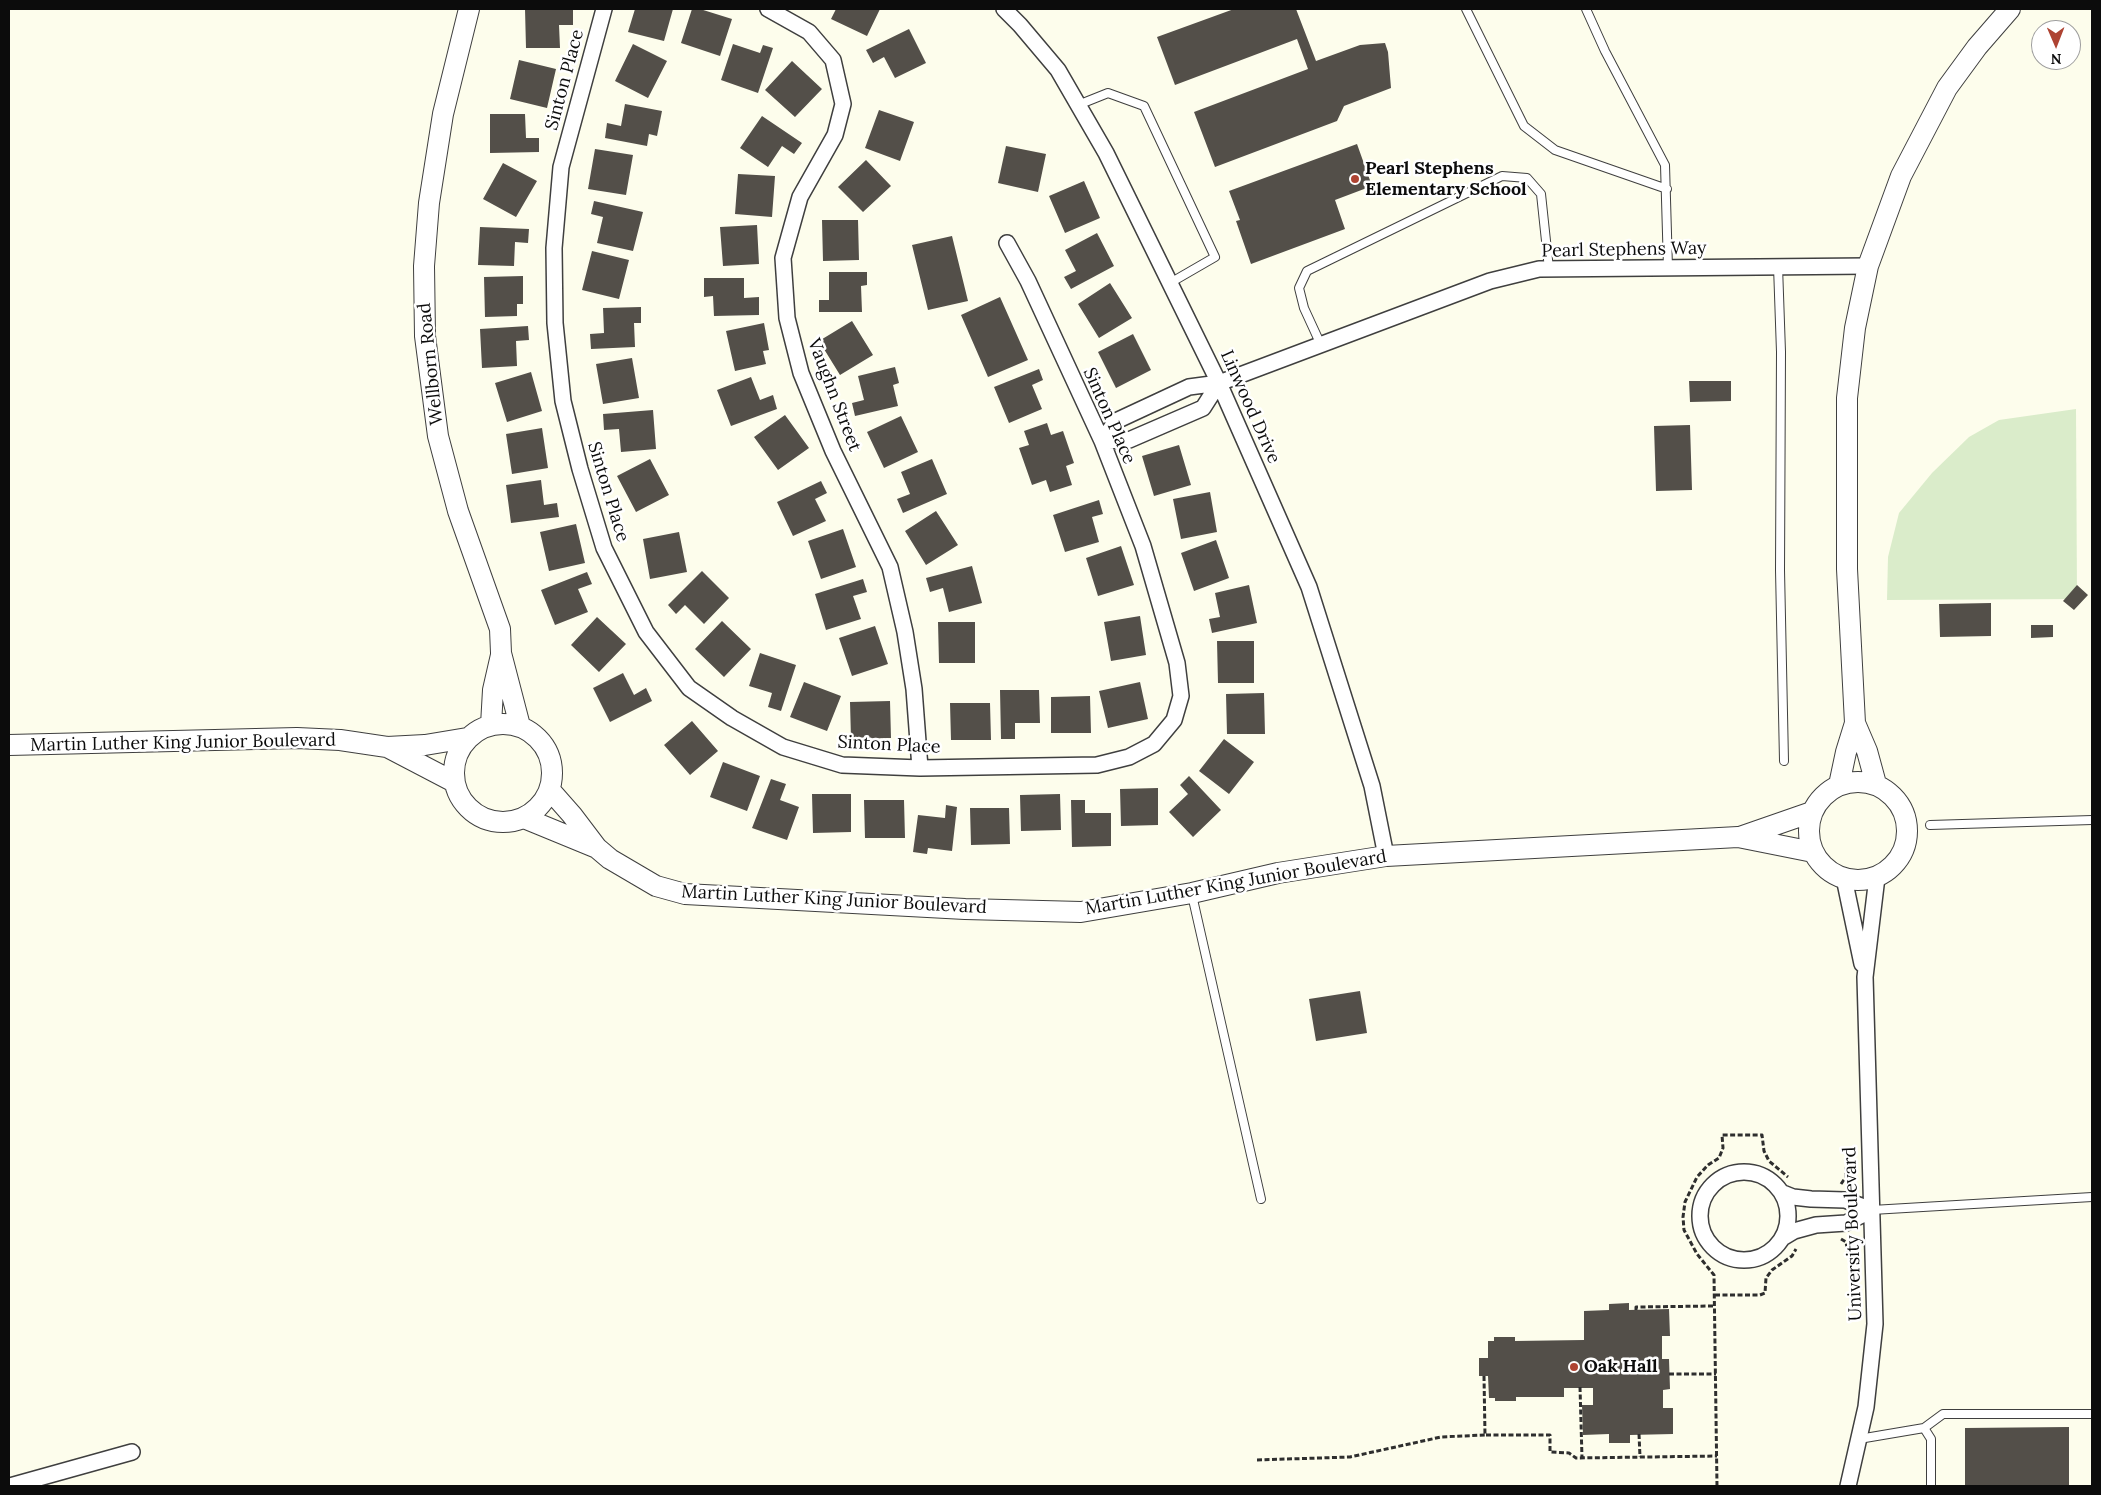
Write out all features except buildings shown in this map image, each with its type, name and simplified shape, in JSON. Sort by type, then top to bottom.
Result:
[{"type":"street","name":"Wellborn Road","points":[[468,9],[443,114],[429,202],[424,266],[425,336],[438,436],[458,511],[500,629],[501,653]]},
{"type":"street","name":"Sinton Place","points":[[604,9],[561,167],[554,248],[555,324],[563,401],[580,469],[604,548],[646,632],[689,688],[732,718],[783,747],[842,766],[920,768],[1097,765],[1129,757],[1154,744],[1174,720],[1181,696],[1177,663],[1144,546],[1102,441],[1008,243]]},
{"type":"street","name":"Vaughn Street","points":[[768,9],[809,32],[833,60],[843,104],[835,134],[800,197],[783,258],[787,318],[801,373],[833,450],[890,567],[905,632],[914,689],[920,768]]},
{"type":"street","name":"Linwood Drive","points":[[1004,9],[1058,70],[1106,153],[1219,383],[1309,587],[1372,786],[1386,856]]},
{"type":"street","points":[[1839,785],[1855,723],[1847,569],[1847,398],[1855,328],[1868,266],[1901,176],[1947,88],[2010,9]]},
{"type":"street","name":"Pearl Stephens Way","points":[[1102,441],[1116,421],[1189,387],[1219,383],[1490,281],[1539,269],[1868,266]]},
{"type":"street","points":[[1102,441],[1129,440],[1203,408],[1219,383]]},
{"type":"street","points":[[490,724],[493,690],[501,653]]},
{"type":"street","points":[[501,653],[520,726]]},
{"type":"street","points":[[505,723],[520,726],[539,739],[551,759],[553,775],[550,790],[544,802],[524,818],[502,822],[480,817],[468,808],[459,796],[454,782],[453,766],[458,751],[467,738],[490,724],[505,723]]},
{"type":"street","points":[[1855,723],[1867,751],[1876,784]]},
{"type":"street","name":"Martin Luther King Junior Boulevard","points":[[9,745],[297,738],[340,740],[387,747],[425,745],[467,738]]},
{"type":"street","name":"Martin Luther King Junior Boulevard","points":[[387,747],[454,782]]},
{"type":"street","points":[[1851,781],[1864,781],[1876,784],[1889,791],[1899,802],[1906,815],[1908,830],[1906,844],[1900,858],[1890,869],[1877,877],[1860,880],[1844,878],[1831,872],[1821,864],[1813,852],[1809,839],[1809,825],[1812,812],[1818,800],[1828,791],[1839,785],[1851,781]]},
{"type":"street","name":"Martin Luther King Junior Boulevard","points":[[550,790],[597,848],[610,860],[656,886],[685,894],[965,909],[1081,912],[1192,893],[1278,873],[1386,856],[1738,837],[1813,852]]},
{"type":"street","name":"Martin Luther King Junior Boulevard","points":[[1738,837],[1812,812]]},
{"type":"street","name":"Martin Luther King Junior Boulevard","points":[[524,818],[597,848]]},
{"type":"street","name":"University Boulevard","points":[[1848,1486],[1866,1407],[1874,1334],[1865,978],[1877,877]]},
{"type":"street","name":"University Boulevard","points":[[1844,878],[1865,978]]},
{"type":"street","points":[[1742,1171],[1766,1176],[1783,1193],[1793,1197],[1846,1200],[1872,1210],[1846,1223],[1816,1225],[1794,1231],[1784,1237],[1767,1254],[1744,1260],[1724,1256],[1709,1244],[1700,1226],[1700,1207],[1708,1189],[1723,1176],[1742,1171]]},
{"type":"street","points":[[1783,1193],[1789,1215],[1784,1237]]},
{"type":"street","points":[[10,1486],[132,1452]]},
{"type":"lane","points":[[1466,9],[1524,126],[1555,150],[1666,189]]},
{"type":"lane","points":[[1586,9],[1605,51],[1665,165],[1668,268]]},
{"type":"lane","points":[[1078,106],[1108,93],[1144,106],[1215,257],[1170,282]]},
{"type":"lane","points":[[1321,345],[1304,308],[1299,288],[1307,271],[1502,176],[1527,178],[1541,194],[1549,269]]},
{"type":"lane","points":[[1778,266],[1780,570],[1784,762]]},
{"type":"lane","points":[[1930,825],[2092,820]]},
{"type":"lane","points":[[1192,893],[1261,1199]]},
{"type":"lane","points":[[1872,1210],[2092,1196]]},
{"type":"lane","points":[[1859,1439],[1924,1428],[1943,1414],[2092,1414]]},
{"type":"lane","points":[[1924,1428],[1931,1439],[1932,1486]]},
{"type":"path","points":[[1718,1486],[1714,1275],[1689,1241],[1684,1230],[1683,1217],[1686,1202],[1697,1177],[1708,1164],[1719,1158],[1723,1148],[1722,1135],[1762,1135],[1764,1151],[1769,1161],[1790,1178]]},
{"type":"path","points":[[1838,1188],[1846,1177],[1846,1168],[1870,1167]]},
{"type":"path","points":[[1836,1237],[1846,1242],[1848,1253],[1873,1251]]},
{"type":"path","points":[[1715,1295],[1760,1295],[1765,1293],[1766,1278],[1772,1270],[1792,1256],[1798,1246]]},
{"type":"path","points":[[1636,1310],[1636,1307],[1715,1306]]},
{"type":"path","points":[[1670,1374],[1716,1374]]},
{"type":"path","points":[[1484,1376],[1485,1435]]},
{"type":"path","points":[[1580,1388],[1582,1458]]},
{"type":"path","points":[[1640,1434],[1640,1457]]},
{"type":"path","points":[[1257,1460],[1350,1457],[1441,1437],[1485,1435],[1550,1435],[1550,1452],[1569,1453],[1576,1458],[1717,1456]]},
{"type":"green space","points":[[2076,409],[2077,599],[1887,600],[1888,557],[1899,513],[1932,473],[1969,437],[1999,420]]},
{"type":"place","name":"Pearl Stephens Elementary School","points":[[1355,179]]},
{"type":"place","name":"Oak Hall","points":[[1574,1367]]}]
